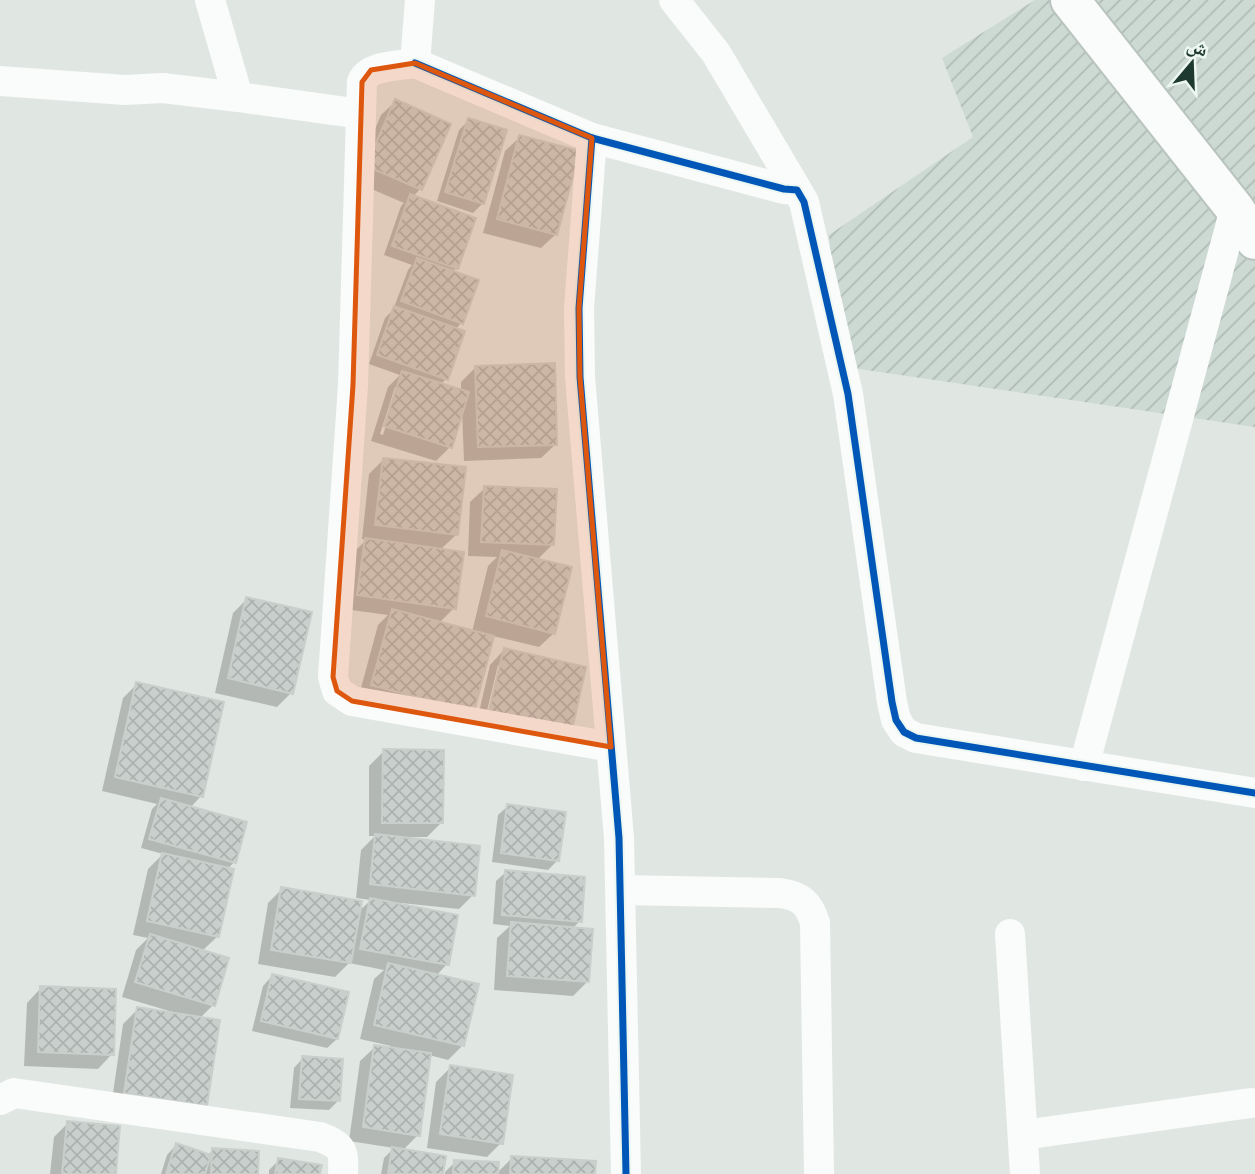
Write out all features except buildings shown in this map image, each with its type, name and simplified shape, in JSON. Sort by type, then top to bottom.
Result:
[{"type":"street","points":[[211,0],[237,97]]},
{"type":"street","points":[[415,63],[420,0]]},
{"type":"street","points":[[674,0],[716,53],[804,202],[848,394],[892,702],[904,732],[916,738],[1255,793]]},
{"type":"street","points":[[1070,0],[1245,225],[1084,765]]},
{"type":"street","points":[[611,747],[352,701],[337,691],[333,677],[353,385],[364,75],[371,70],[415,63],[592,138],[797,190]]},
{"type":"street","points":[[0,81],[125,90],[163,88],[361,114]]},
{"type":"street","points":[[592,138],[579,307],[580,377],[619,838],[626,1174]]},
{"type":"street","points":[[621,890],[780,893],[793,895],[811,911],[815,923],[819,1174]]},
{"type":"street","points":[[1010,934],[1025,1174]]},
{"type":"street","points":[[0,1100],[13,1093],[320,1137],[335,1143],[344,1155],[343,1174]]},
{"type":"street","points":[[1023,1135],[1251,1103]]},
{"type":"highlighted area","points":[[415,63],[592,138],[579,308],[580,377],[611,747],[352,701],[337,691],[333,677],[353,385],[362,82],[371,70]]},
{"type":"shaded area","points":[[1035,0],[1255,0],[1255,427],[839,366],[829,235],[973,137],[942,58]]},
{"type":"cycle path","points":[[415,63],[592,138],[784,189],[797,190],[804,202],[848,394],[892,702],[896,720],[904,732],[916,738],[1255,793]]},
{"type":"cycle path","points":[[592,138],[579,308],[580,377],[619,838],[626,1174]]}]
